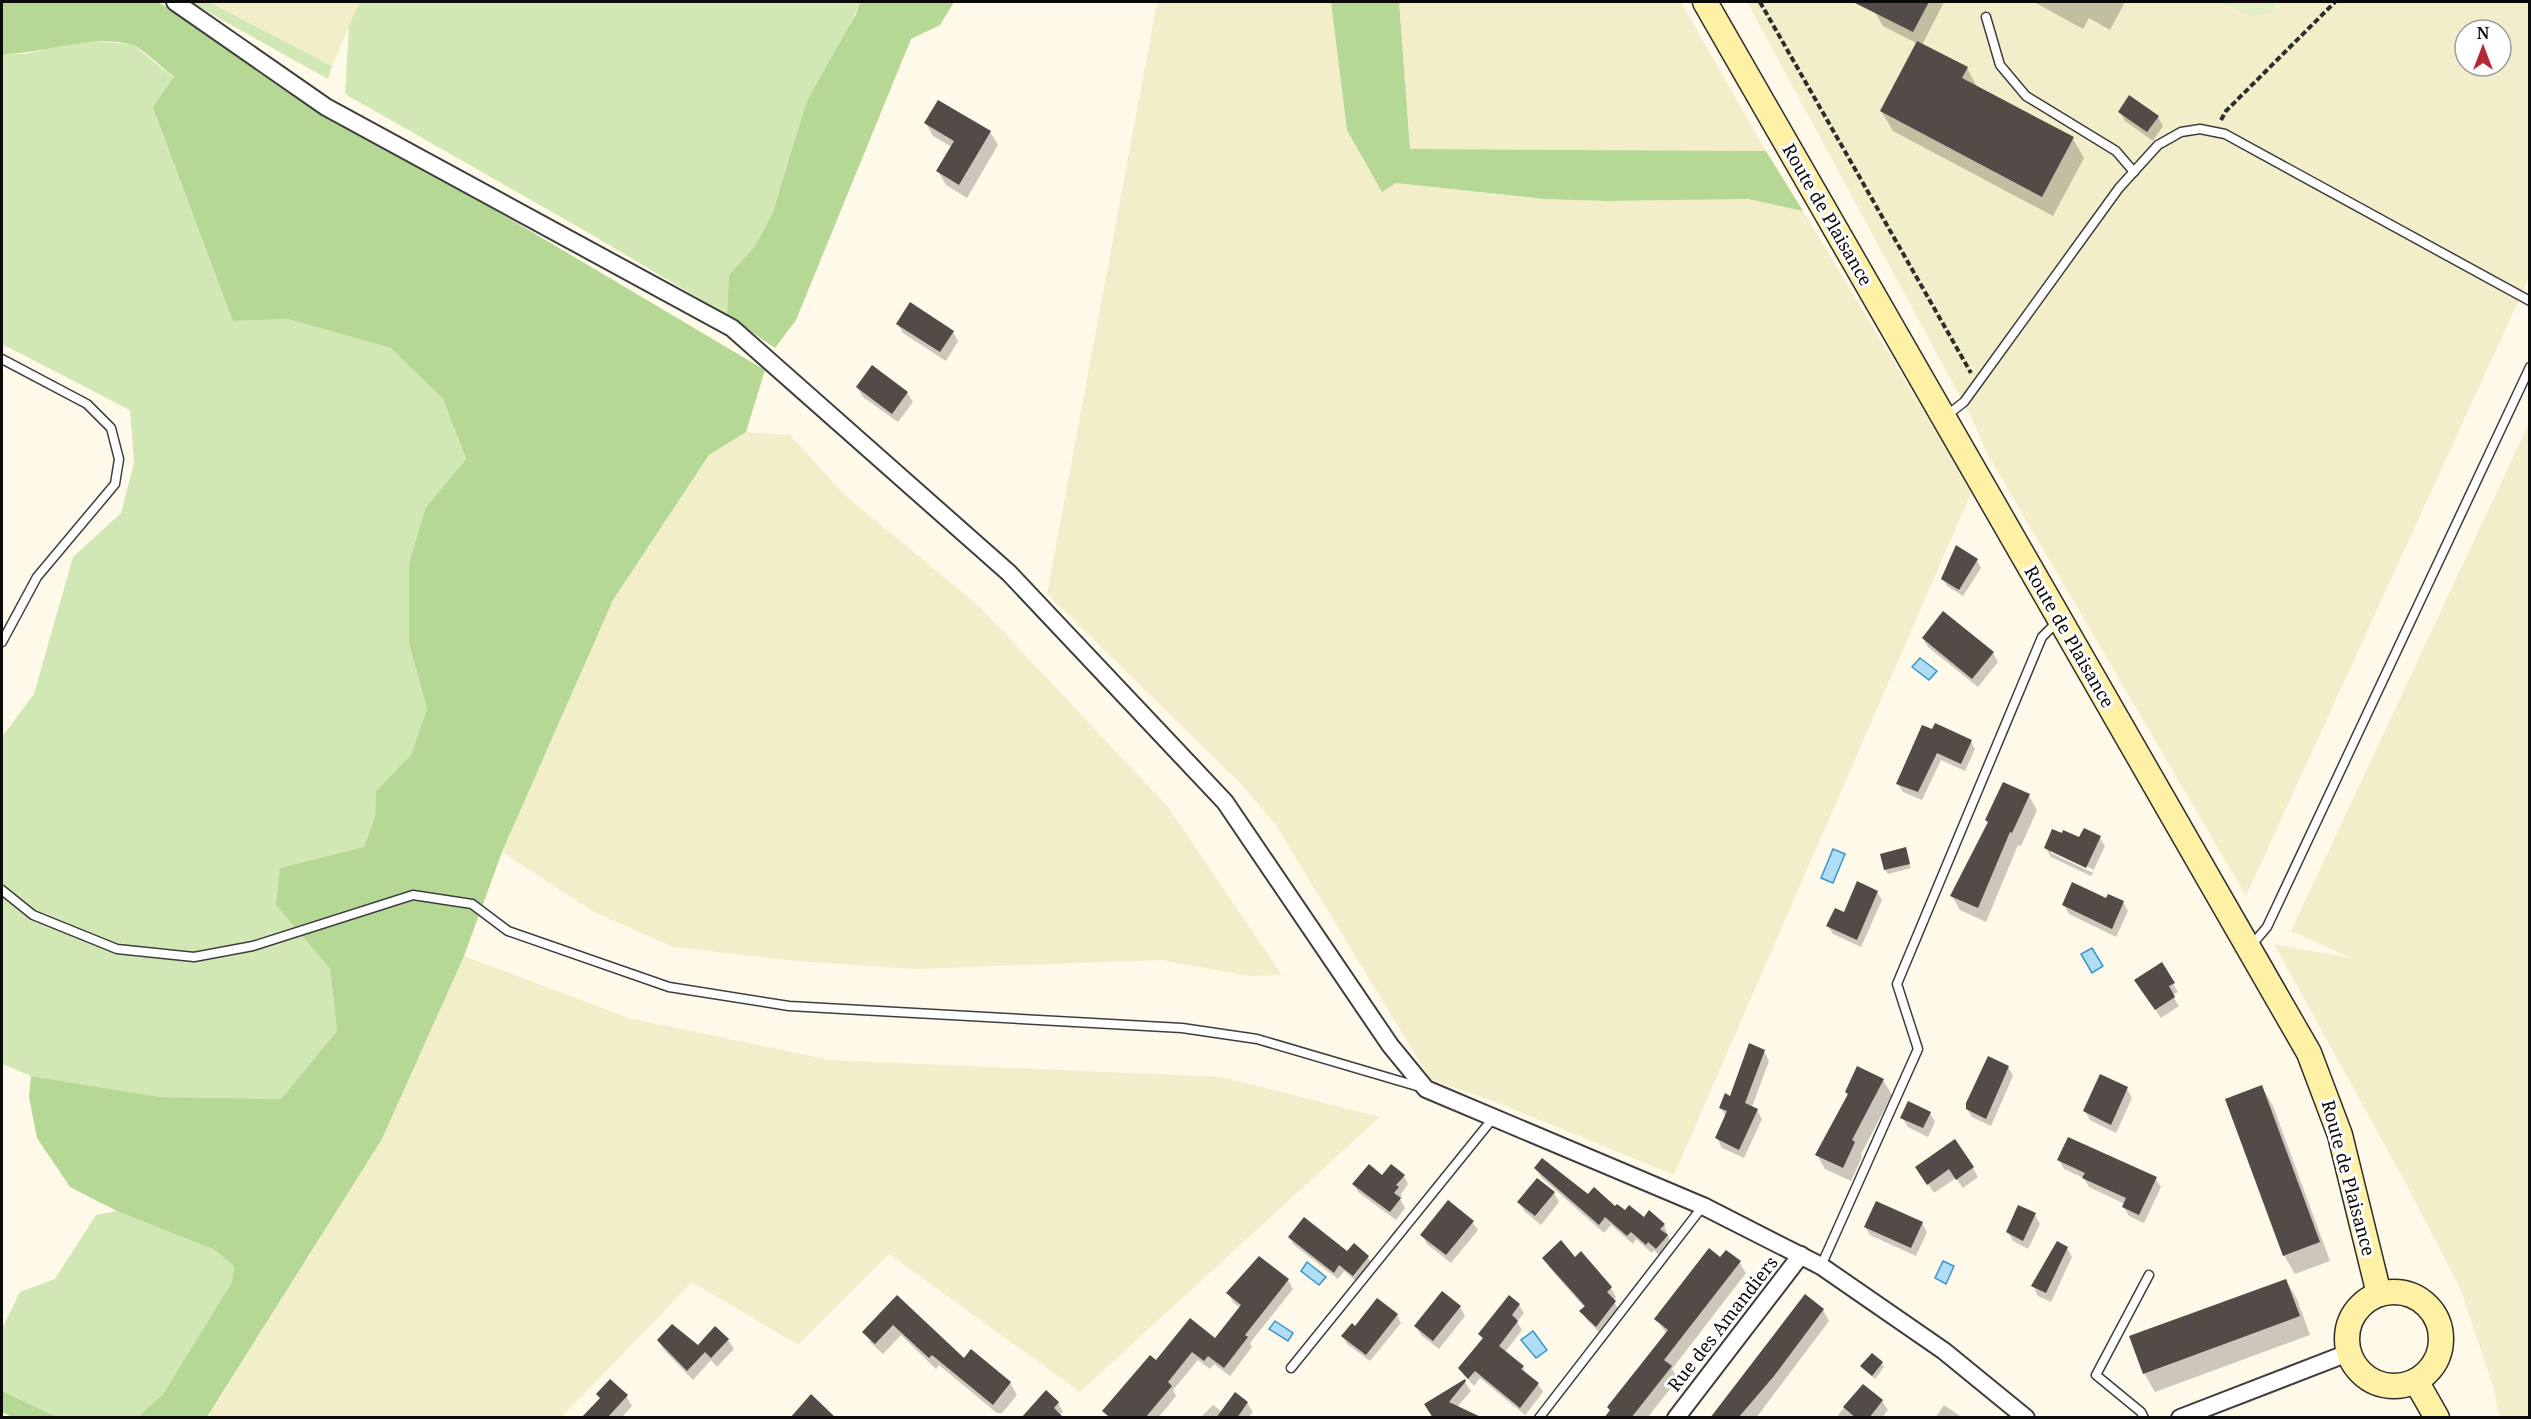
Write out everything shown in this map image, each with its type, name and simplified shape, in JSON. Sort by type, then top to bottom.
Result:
[{"type":"main road","name":"Route de Plaisance","points":[[1705,2],[2308,1053],[2322,1083],[2340,1134],[2379,1294]]},
{"type":"main road","points":[[2394,1292],[2409,1295],[2423,1302],[2433,1313],[2440,1328],[2441,1343],[2437,1358],[2428,1371],[2416,1381],[2403,1386],[2375,1383],[2363,1376],[2348,1353],[2346,1335],[2352,1317],[2363,1303],[2379,1294],[2394,1292]]},
{"type":"main road","points":[[2416,1381],[2437,1418]]},
{"type":"street","points":[[175,2],[326,108],[732,328],[1009,573],[1225,802],[1390,1045],[1426,1089],[1703,1206],[1801,1255],[1821,1266],[1944,1351],[2026,1418]]},
{"type":"street","name":"Rue des Amandiers","points":[[1676,1418],[1801,1255]]},
{"type":"street","points":[[2180,1418],[2348,1353]]},
{"type":"lane","points":[[1986,17],[2000,65],[2026,96],[2116,151],[2134,172]]},
{"type":"lane","points":[[1943,418],[1964,402],[1978,384],[2119,188],[2158,145],[2181,132],[2200,129],[2225,134],[2529,301]]},
{"type":"lane","points":[[2,359],[87,404],[111,428],[119,459],[115,484],[37,577],[2,642]]},
{"type":"lane","points":[[2248,949],[2267,927],[2529,367]]},
{"type":"lane","points":[[1821,1266],[1918,1049],[1897,984],[2042,638],[2059,619]]},
{"type":"lane","points":[[2,890],[33,915],[117,949],[194,957],[253,946],[413,895],[472,904],[508,931],[669,987],[789,1006],[1182,1028],[1257,1039],[1426,1089]]},
{"type":"lane","points":[[1291,1368],[1494,1117]]},
{"type":"lane","points":[[1539,1418],[1703,1206]]},
{"type":"lane","points":[[2144,1418],[2142,1412],[2096,1375],[2149,1275]]},
{"type":"path","points":[[1760,2],[1958,353],[1978,384]]},
{"type":"path","points":[[2213,132],[2226,111],[2335,2]]},
{"type":"shaded area","points":[[209,2],[360,2],[332,66]]},
{"type":"shaded area","points":[[1157,2],[1331,2],[1347,130],[1395,183],[1544,199],[1607,201],[1748,199],[1803,211],[1972,491],[1674,1175],[1501,1104],[1430,1079],[1277,827],[1243,786],[1047,594]]},
{"type":"shaded area","points":[[1399,2],[1681,2],[1766,151],[1410,149]]},
{"type":"shaded area","points":[[1747,2],[2529,2],[2529,278],[2246,896],[1988,455],[1971,417]]},
{"type":"shaded area","points":[[2529,423],[2530,1417],[2500,1418],[2493,1386],[2460,1288],[2405,1182],[2274,944],[2351,958],[2291,931]]},
{"type":"shaded area","points":[[746,432],[790,435],[845,495],[981,608],[1168,807],[1282,975],[1248,976],[1161,960],[916,969],[797,961],[673,947],[592,911],[502,852],[613,600],[709,455]]},
{"type":"shaded area","points":[[464,956],[629,1018],[830,1060],[1223,1077],[1380,1117],[1080,1392],[889,1254],[798,1345],[692,1282],[562,1417],[207,1418],[382,1139]]},
{"type":"green space","points":[[2,2],[158,2],[370,136],[765,370],[746,432],[709,455],[613,600],[502,852],[464,956],[382,1139],[207,1417],[138,1417],[163,1394],[232,1282],[234,1266],[215,1250],[117,1211],[70,1187],[37,1138],[29,1097],[31,1076],[160,1097],[281,1099],[337,1031],[330,969],[276,905],[280,868],[364,847],[375,817],[376,791],[411,755],[427,709],[409,644],[409,564],[426,507],[466,459],[443,399],[391,348],[288,319],[233,321],[153,107],[174,77],[130,44],[97,41],[2,54]]},
{"type":"green space","points":[[190,2],[209,2],[332,66],[328,79]]},
{"type":"green space","points":[[360,2],[860,2],[786,173],[773,212],[755,246],[729,275],[727,315],[345,94],[349,26]]},
{"type":"green space","points":[[860,2],[954,2],[940,25],[911,39],[796,320],[775,348],[727,315],[729,275],[755,246],[773,212],[807,101],[856,14]]},
{"type":"green space","points":[[1331,2],[1399,2],[1410,149],[1766,151],[1803,211],[1748,199],[1607,201],[1544,199],[1396,183],[1382,192],[1347,130]]},
{"type":"green space","points":[[2222,2],[2277,2],[2270,13],[2251,17]]},
{"type":"green space","points":[[83,41],[132,44],[174,78],[233,321],[288,319],[391,348],[443,399],[466,459],[426,507],[409,644],[427,709],[411,755],[376,791],[375,817],[364,847],[276,905],[330,969],[337,1031],[281,1099],[160,1097],[31,1076],[2,1064],[2,737],[34,694],[73,557],[121,513],[134,463],[130,410],[2,344],[2,54],[25,54]]},
{"type":"green space","points":[[117,1211],[215,1250],[234,1266],[232,1282],[163,1394],[138,1417],[57,1417],[2,1391],[2,1329],[20,1292],[55,1279],[96,1215]]},
{"type":"green space","points":[[2,1391],[57,1417],[12,1417],[2,1412]]},
{"type":"water","points":[[1920,658],[1937,671],[1929,680],[1912,667]]},
{"type":"water","points":[[1833,849],[1845,854],[1833,883],[1821,878]]},
{"type":"water","points":[[2092,948],[2103,966],[2092,973],[2081,954]]},
{"type":"water","points":[[1943,1261],[1954,1266],[1946,1284],[1935,1278]]},
{"type":"water","points":[[1307,1262],[1326,1277],[1319,1285],[1301,1271]]},
{"type":"water","points":[[1275,1321],[1293,1333],[1288,1341],[1269,1329]]},
{"type":"water","points":[[1533,1331],[1547,1350],[1536,1358],[1521,1340]]},
{"type":"building","points":[[1853,2],[1929,2],[1913,32]]},
{"type":"building","points":[[1917,41],[1968,67],[1962,78],[2074,137],[2042,197],[1880,111]]},
{"type":"building","points":[[2129,95],[2159,116],[2147,132],[2118,112]]},
{"type":"building","points":[[938,100],[991,131],[959,185],[936,171],[954,141],[924,123]]},
{"type":"building","points":[[910,302],[954,331],[940,352],[896,324]]},
{"type":"building","points":[[872,365],[908,392],[892,414],[856,387]]},
{"type":"building","points":[[1956,545],[1978,559],[1959,590],[1941,579]]},
{"type":"building","points":[[1943,611],[1994,652],[1972,679],[1922,638]]},
{"type":"building","points":[[1935,723],[1972,740],[1961,764],[1937,753],[1918,792],[1896,784],[1922,725],[1932,729]]},
{"type":"building","points":[[2003,782],[2030,794],[2012,833],[2010,832],[1978,908],[1950,896],[1988,822],[1985,820]]},
{"type":"building","points":[[2084,828],[2101,836],[2086,868],[2044,848],[2052,829],[2062,833],[2063,830],[2079,837]]},
{"type":"building","points":[[1906,847],[1910,864],[1884,870],[1880,854]]},
{"type":"building","points":[[1857,881],[1878,891],[1857,940],[1826,926],[1835,908],[1844,912]]},
{"type":"building","points":[[2072,882],[2106,898],[2108,894],[2124,901],[2112,929],[2062,905]]},
{"type":"building","points":[[2162,962],[2175,983],[2169,986],[2175,997],[2155,1010],[2134,980]]},
{"type":"building","points":[[1749,1043],[1765,1050],[1745,1103],[1758,1109],[1739,1150],[1715,1138],[1727,1111],[1719,1108],[1725,1093],[1730,1096]]},
{"type":"building","points":[[1988,1056],[2009,1066],[1986,1119],[1966,1109],[1966,1103]]},
{"type":"building","points":[[1857,1066],[1884,1079],[1852,1140],[1855,1142],[1843,1168],[1815,1155],[1848,1094],[1845,1092]]},
{"type":"building","points":[[2100,1074],[2128,1087],[2111,1125],[2083,1111]]},
{"type":"building","points":[[2262,1085],[2320,1242],[2283,1256],[2225,1099]]},
{"type":"building","points":[[1908,1101],[1931,1112],[1923,1128],[1900,1118]]},
{"type":"building","points":[[2068,1137],[2157,1177],[2139,1215],[2122,1207],[2126,1198],[2082,1178],[2085,1173],[2057,1160]]},
{"type":"building","points":[[1955,1139],[1974,1167],[1956,1180],[1949,1169],[1927,1185],[1915,1167]]},
{"type":"building","points":[[1542,1158],[1588,1194],[1594,1187],[1615,1206],[1617,1204],[1625,1210],[1629,1205],[1644,1217],[1649,1210],[1665,1224],[1660,1229],[1668,1235],[1656,1249],[1648,1242],[1646,1245],[1631,1232],[1627,1236],[1605,1217],[1599,1225],[1534,1168]]},
{"type":"building","points":[[1369,1164],[1382,1175],[1391,1164],[1405,1175],[1396,1185],[1399,1187],[1394,1193],[1401,1198],[1390,1212],[1352,1184]]},
{"type":"building","points":[[1537,1178],[1555,1192],[1535,1216],[1517,1202]]},
{"type":"building","points":[[1448,1200],[1474,1221],[1446,1255],[1420,1235]]},
{"type":"building","points":[[1876,1201],[1923,1222],[1911,1248],[1864,1227]]},
{"type":"building","points":[[2018,1205],[2036,1213],[2023,1241],[2006,1232]]},
{"type":"building","points":[[1304,1217],[1347,1251],[1354,1243],[1369,1256],[1353,1276],[1339,1265],[1334,1273],[1288,1237]]},
{"type":"building","points":[[1561,1240],[1575,1257],[1581,1251],[1612,1287],[1607,1292],[1616,1301],[1596,1327],[1579,1311],[1585,1306],[1542,1258]]},
{"type":"building","points":[[2057,1241],[2068,1247],[2046,1293],[2031,1286]]},
{"type":"building","points":[[1709,1248],[1720,1257],[1726,1250],[1741,1261],[1664,1360],[1672,1366],[1631,1418],[1604,1418],[1610,1410],[1607,1407],[1668,1330],[1654,1319]]},
{"type":"building","points":[[1259,1256],[1289,1279],[1245,1335],[1248,1337],[1224,1368],[1208,1356],[1204,1361],[1192,1352],[1168,1382],[1172,1386],[1145,1418],[1111,1418],[1102,1411],[1150,1355],[1156,1360],[1190,1318],[1215,1338],[1241,1305],[1226,1293]]},
{"type":"building","points":[[2286,1279],[2300,1316],[2143,1374],[2129,1336]]},
{"type":"building","points":[[1442,1291],[1461,1306],[1433,1341],[1414,1326]]},
{"type":"building","points":[[1805,1294],[1824,1309],[1774,1376],[1738,1418],[1710,1418]]},
{"type":"building","points":[[897,1295],[964,1358],[971,1349],[1011,1382],[993,1405],[932,1355],[929,1358],[893,1325],[875,1344],[862,1332]]},
{"type":"building","points":[[1509,1295],[1520,1304],[1512,1315],[1518,1321],[1499,1346],[1524,1366],[1521,1369],[1539,1383],[1520,1408],[1475,1371],[1468,1379],[1458,1368],[1483,1338],[1478,1334]]},
{"type":"building","points":[[1377,1298],[1398,1314],[1366,1355],[1341,1336],[1352,1323],[1355,1326]]},
{"type":"building","points":[[672,1324],[698,1345],[715,1326],[729,1339],[711,1358],[705,1352],[687,1371],[657,1340]]},
{"type":"building","points":[[1872,1353],[1883,1362],[1872,1376],[1860,1366]]},
{"type":"building","points":[[610,1379],[628,1395],[607,1418],[581,1418],[600,1398],[596,1394]]},
{"type":"building","points":[[1465,1379],[1466,1381],[1449,1402],[1483,1418],[1433,1418],[1424,1404]]},
{"type":"building","points":[[1863,1384],[1883,1400],[1869,1418],[1856,1418],[1843,1407]]},
{"type":"building","points":[[1046,1390],[1059,1402],[1054,1408],[1064,1418],[1021,1418]]},
{"type":"building","points":[[1235,1392],[1248,1402],[1237,1418],[1216,1418]]},
{"type":"building","points":[[811,1394],[836,1418],[790,1418]]}]
